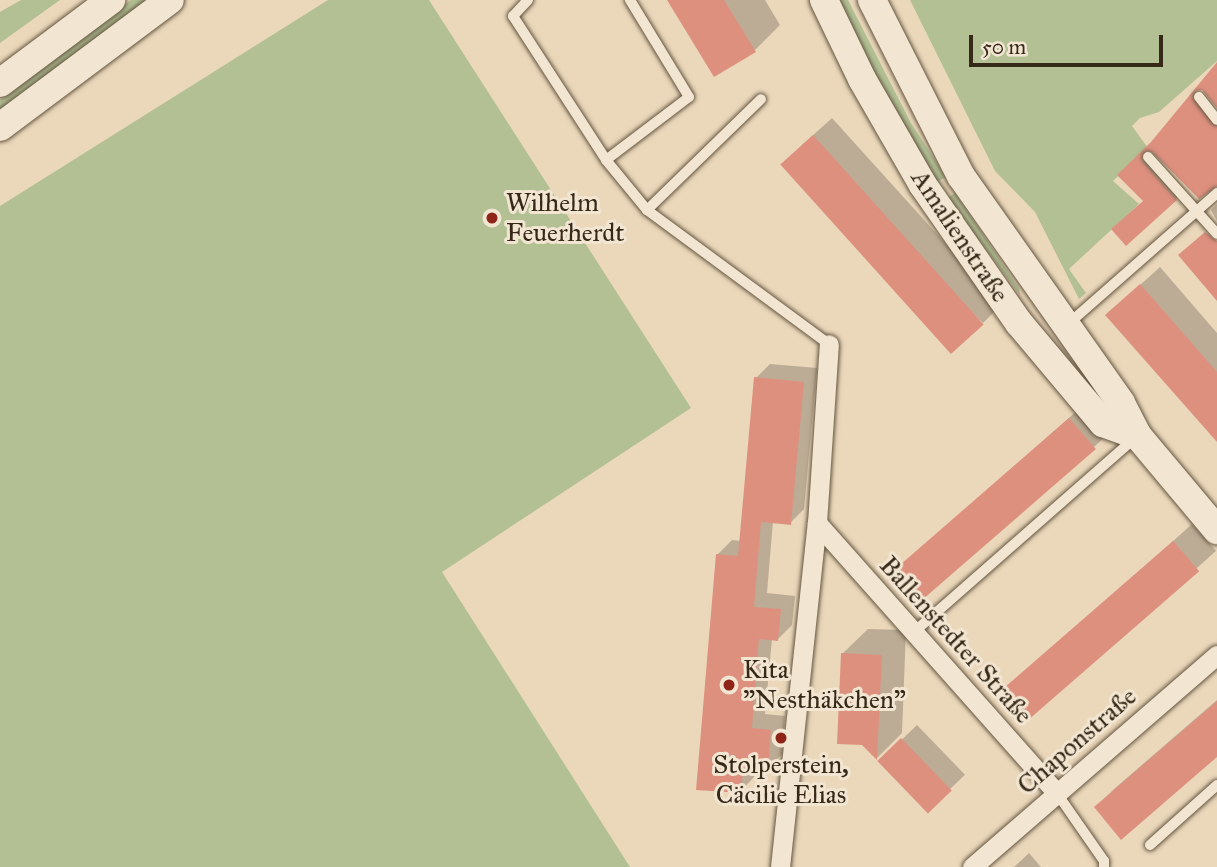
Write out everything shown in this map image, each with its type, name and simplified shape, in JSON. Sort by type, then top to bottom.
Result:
[{"type":"main road","points":[[0,82],[111,0]]},
{"type":"main road","points":[[0,127],[170,0]]},
{"type":"main road","name":"Amalienstraße","points":[[824,0],[862,79],[923,185],[1019,323],[1103,423],[1138,436]]},
{"type":"main road","name":"Amalienstraße","points":[[872,0],[961,176],[1064,328],[1121,403],[1138,436],[1217,530]]},
{"type":"street","points":[[780,867],[817,523],[829,344]]},
{"type":"street","name":"Ballenstedter Straße","points":[[817,523],[1056,792]]},
{"type":"street","name":"Chaponstraße","points":[[972,867],[1217,655]]},
{"type":"lane","points":[[528,0],[513,16],[606,160],[647,210],[829,344]]},
{"type":"lane","points":[[606,160],[689,97],[630,0]]},
{"type":"lane","points":[[1199,97],[1217,120]]},
{"type":"lane","points":[[647,210],[761,99]]},
{"type":"lane","points":[[1148,157],[1217,234]]},
{"type":"lane","points":[[1064,328],[1217,193]]},
{"type":"lane","points":[[914,632],[1138,436]]},
{"type":"lane","points":[[1150,845],[1217,785]]},
{"type":"lane","points":[[1056,792],[1104,861],[1104,867]]},
{"type":"green space","points":[[21,0],[60,0],[0,43],[0,12]]},
{"type":"green space","points":[[131,0],[149,0],[0,111],[0,100]]},
{"type":"green space","points":[[328,0],[429,0],[691,408],[442,572],[630,867],[0,867],[0,206]]},
{"type":"green space","points":[[839,0],[848,0],[911,123],[946,177],[937,182],[871,68]]},
{"type":"green space","points":[[910,0],[1217,0],[1217,61],[1159,112],[1140,118],[1132,126],[1148,148],[1113,181],[1139,204],[1069,269],[1086,293],[1079,299],[1035,212],[995,171]]},
{"type":"green space","points":[[955,193],[1019,288],[1020,295],[948,198]]},
{"type":"building","points":[[667,0],[724,0],[756,52],[714,77]]},
{"type":"building","points":[[1217,62],[1217,108],[1202,90],[1195,91],[1192,97],[1217,127],[1217,186],[1199,199],[1153,152],[1144,151],[1142,161],[1177,200],[1126,246],[1111,229],[1143,201],[1117,175],[1151,142]]},
{"type":"building","points":[[813,135],[984,325],[951,354],[780,164]]},
{"type":"building","points":[[1205,232],[1217,241],[1217,301],[1178,255]]},
{"type":"building","points":[[1140,284],[1217,372],[1217,442],[1105,315]]},
{"type":"building","points":[[754,377],[804,382],[791,525],[761,522],[754,607],[781,609],[778,641],[759,639],[752,728],[771,730],[768,770],[743,768],[741,793],[696,790],[716,554],[738,556]]},
{"type":"building","points":[[1069,418],[1096,449],[916,605],[889,574]]},
{"type":"building","points":[[1173,541],[1199,571],[1026,721],[1000,691]]},
{"type":"building","points":[[841,653],[882,655],[877,760],[862,745],[837,744]]},
{"type":"building","points":[[1217,701],[1217,757],[1121,840],[1094,807]]},
{"type":"building","points":[[901,738],[952,791],[928,813],[877,761]]},
{"type":"place","name":"Wilhelm Feuerherdt","points":[[492,218]]},
{"type":"place","name":"Kita \"Nesthäkchen\"","points":[[729,685]]},
{"type":"place","name":"Stolperstein, Cäcilie Elias","points":[[781,738]]}]
